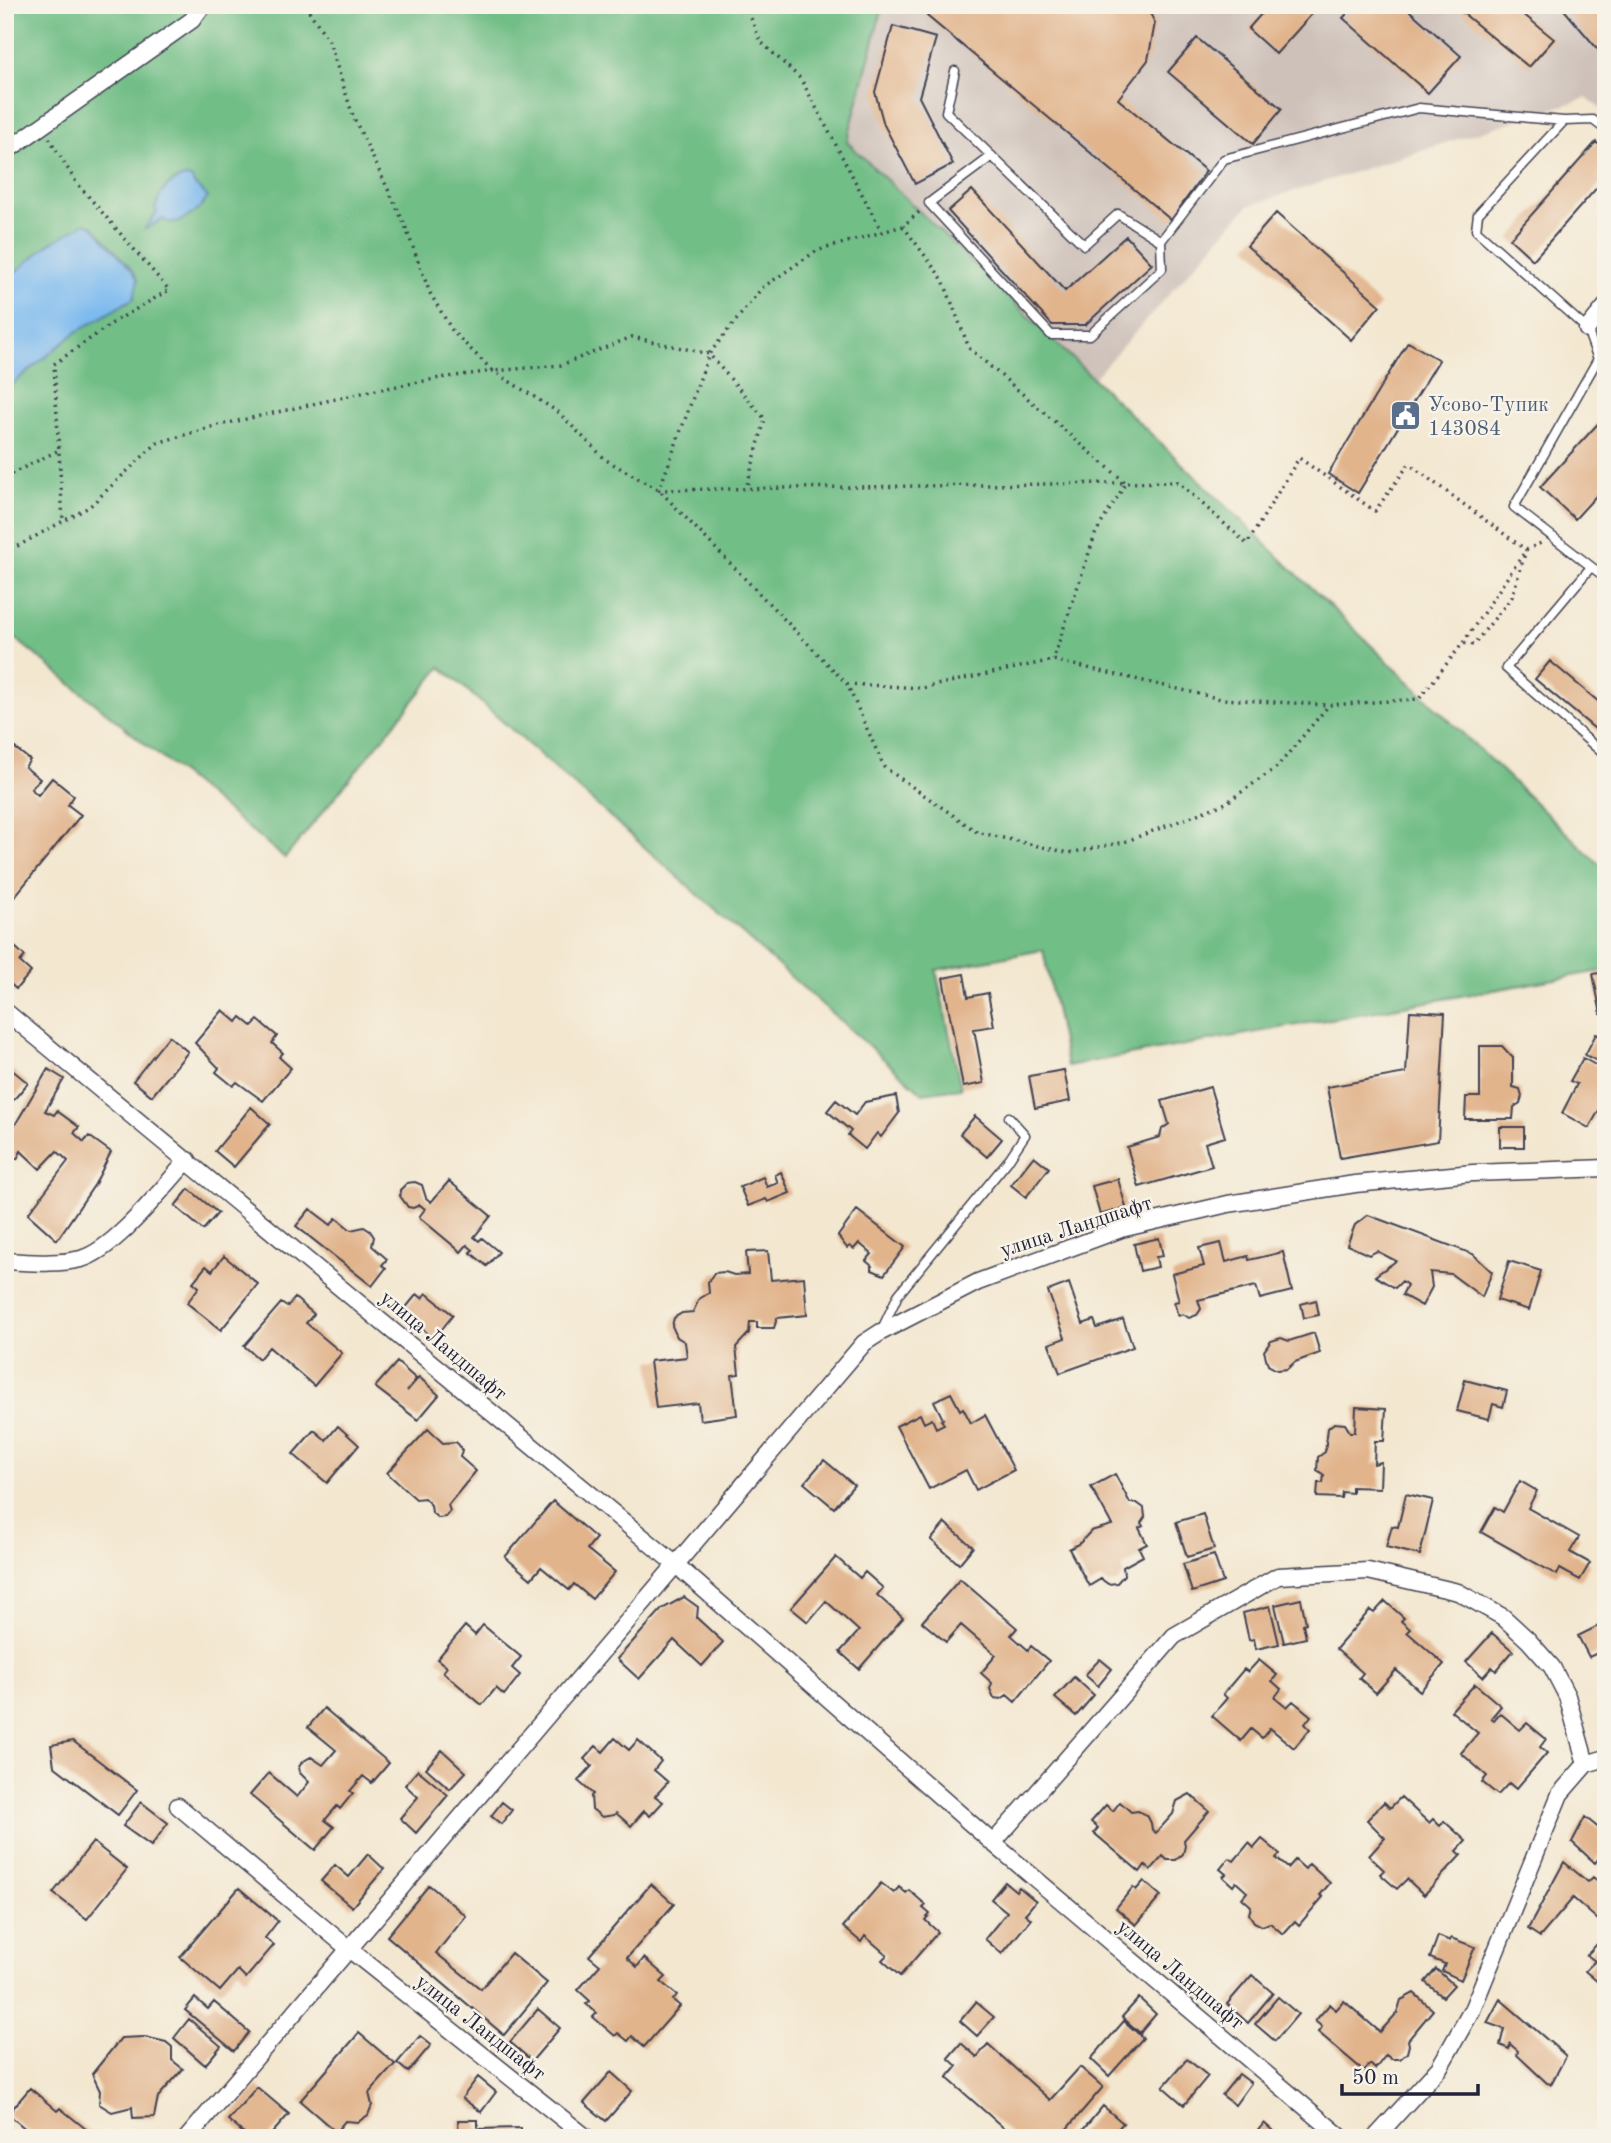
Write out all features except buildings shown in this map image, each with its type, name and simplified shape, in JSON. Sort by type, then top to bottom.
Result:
[{"type":"street","points":[[5,152],[192,20],[203,5]]},
{"type":"street","points":[[1587,329],[1606,306]]},
{"type":"street","name":"улица Ландшафт","points":[[5,1010],[674,1564],[993,1843],[1342,2138]]},
{"type":"street","points":[[5,1261],[53,1263],[82,1259],[99,1251],[114,1239],[188,1160]]},
{"type":"street","name":"улица Ландшафт","points":[[187,2138],[864,1343],[978,1282],[1121,1229],[1228,1204],[1355,1184],[1474,1173],[1606,1168]]},
{"type":"street","points":[[993,1843],[1174,1636],[1278,1576],[1368,1571],[1458,1592],[1503,1617],[1552,1667],[1567,1696],[1586,1764]]},
{"type":"street","points":[[1375,2138],[1438,2068],[1456,2040],[1472,2010],[1560,1794],[1586,1764],[1606,1758]]},
{"type":"street","points":[[178,1806],[349,1949]]},
{"type":"street","name":"улица Ландшафт","points":[[349,1949],[587,2138]]},
{"type":"lane","points":[[956,71],[946,112],[1084,245],[1118,214],[1161,241]]},
{"type":"lane","points":[[992,156],[929,203],[1051,335],[1090,335],[1162,269],[1161,241],[1224,159],[1419,108],[1564,121],[1593,120],[1606,130]]},
{"type":"lane","points":[[1564,121],[1478,214],[1476,230],[1587,329],[1598,359],[1606,366]]},
{"type":"lane","points":[[1598,359],[1514,507],[1606,578]]},
{"type":"lane","points":[[1591,567],[1506,668],[1606,756]]},
{"type":"lane","points":[[881,1332],[898,1295],[1025,1135],[1009,1116]]},
{"type":"path","points":[[306,5],[329,41],[353,117],[404,223],[430,293],[453,332],[493,372],[558,412],[606,460],[659,490],[847,684],[884,767],[976,832],[1069,853],[1124,842],[1226,803],[1277,767],[1329,705]]},
{"type":"path","points":[[746,5],[760,41],[801,79],[883,232]]},
{"type":"path","points":[[43,127],[76,183],[169,290],[114,322],[54,364],[63,522]]},
{"type":"path","points":[[659,490],[709,354],[762,288],[816,251],[903,226],[929,203]]},
{"type":"path","points":[[903,226],[943,280],[969,348],[1126,483]]},
{"type":"path","points":[[5,553],[89,507],[157,443],[215,426],[371,391],[440,378],[561,365],[632,337],[709,354],[765,419],[746,489]]},
{"type":"path","points":[[5,477],[59,450]]},
{"type":"path","points":[[659,490],[1178,482],[1247,544],[1299,458],[1376,511],[1409,464],[1526,550]]},
{"type":"path","points":[[1053,660],[1096,532],[1126,483]]},
{"type":"path","points":[[847,684],[922,688],[1053,660],[1221,699],[1329,705],[1419,699],[1463,643],[1526,550],[1553,537]]},
{"type":"path","points":[[1463,643],[1473,645],[1512,597],[1526,550]]},
{"type":"shaded area","points":[[883,5],[1606,5],[1606,113],[1586,98],[1248,206],[1093,379],[847,142]]},
{"type":"green space","points":[[5,5],[883,5],[847,142],[1606,871],[1606,970],[1067,1066],[1043,950],[936,970],[961,1088],[922,1093],[441,667],[285,858],[5,630]]},
{"type":"water","points":[[191,178],[208,197],[188,217],[174,222],[162,219],[144,230],[157,212],[155,209],[162,193],[174,181]]},
{"type":"water","points":[[86,223],[93,226],[133,271],[138,280],[134,298],[75,333],[5,390],[5,281],[49,244]]},
{"type":"place","name":"Усово-Тупик 143084","points":[[1405,416]]}]
